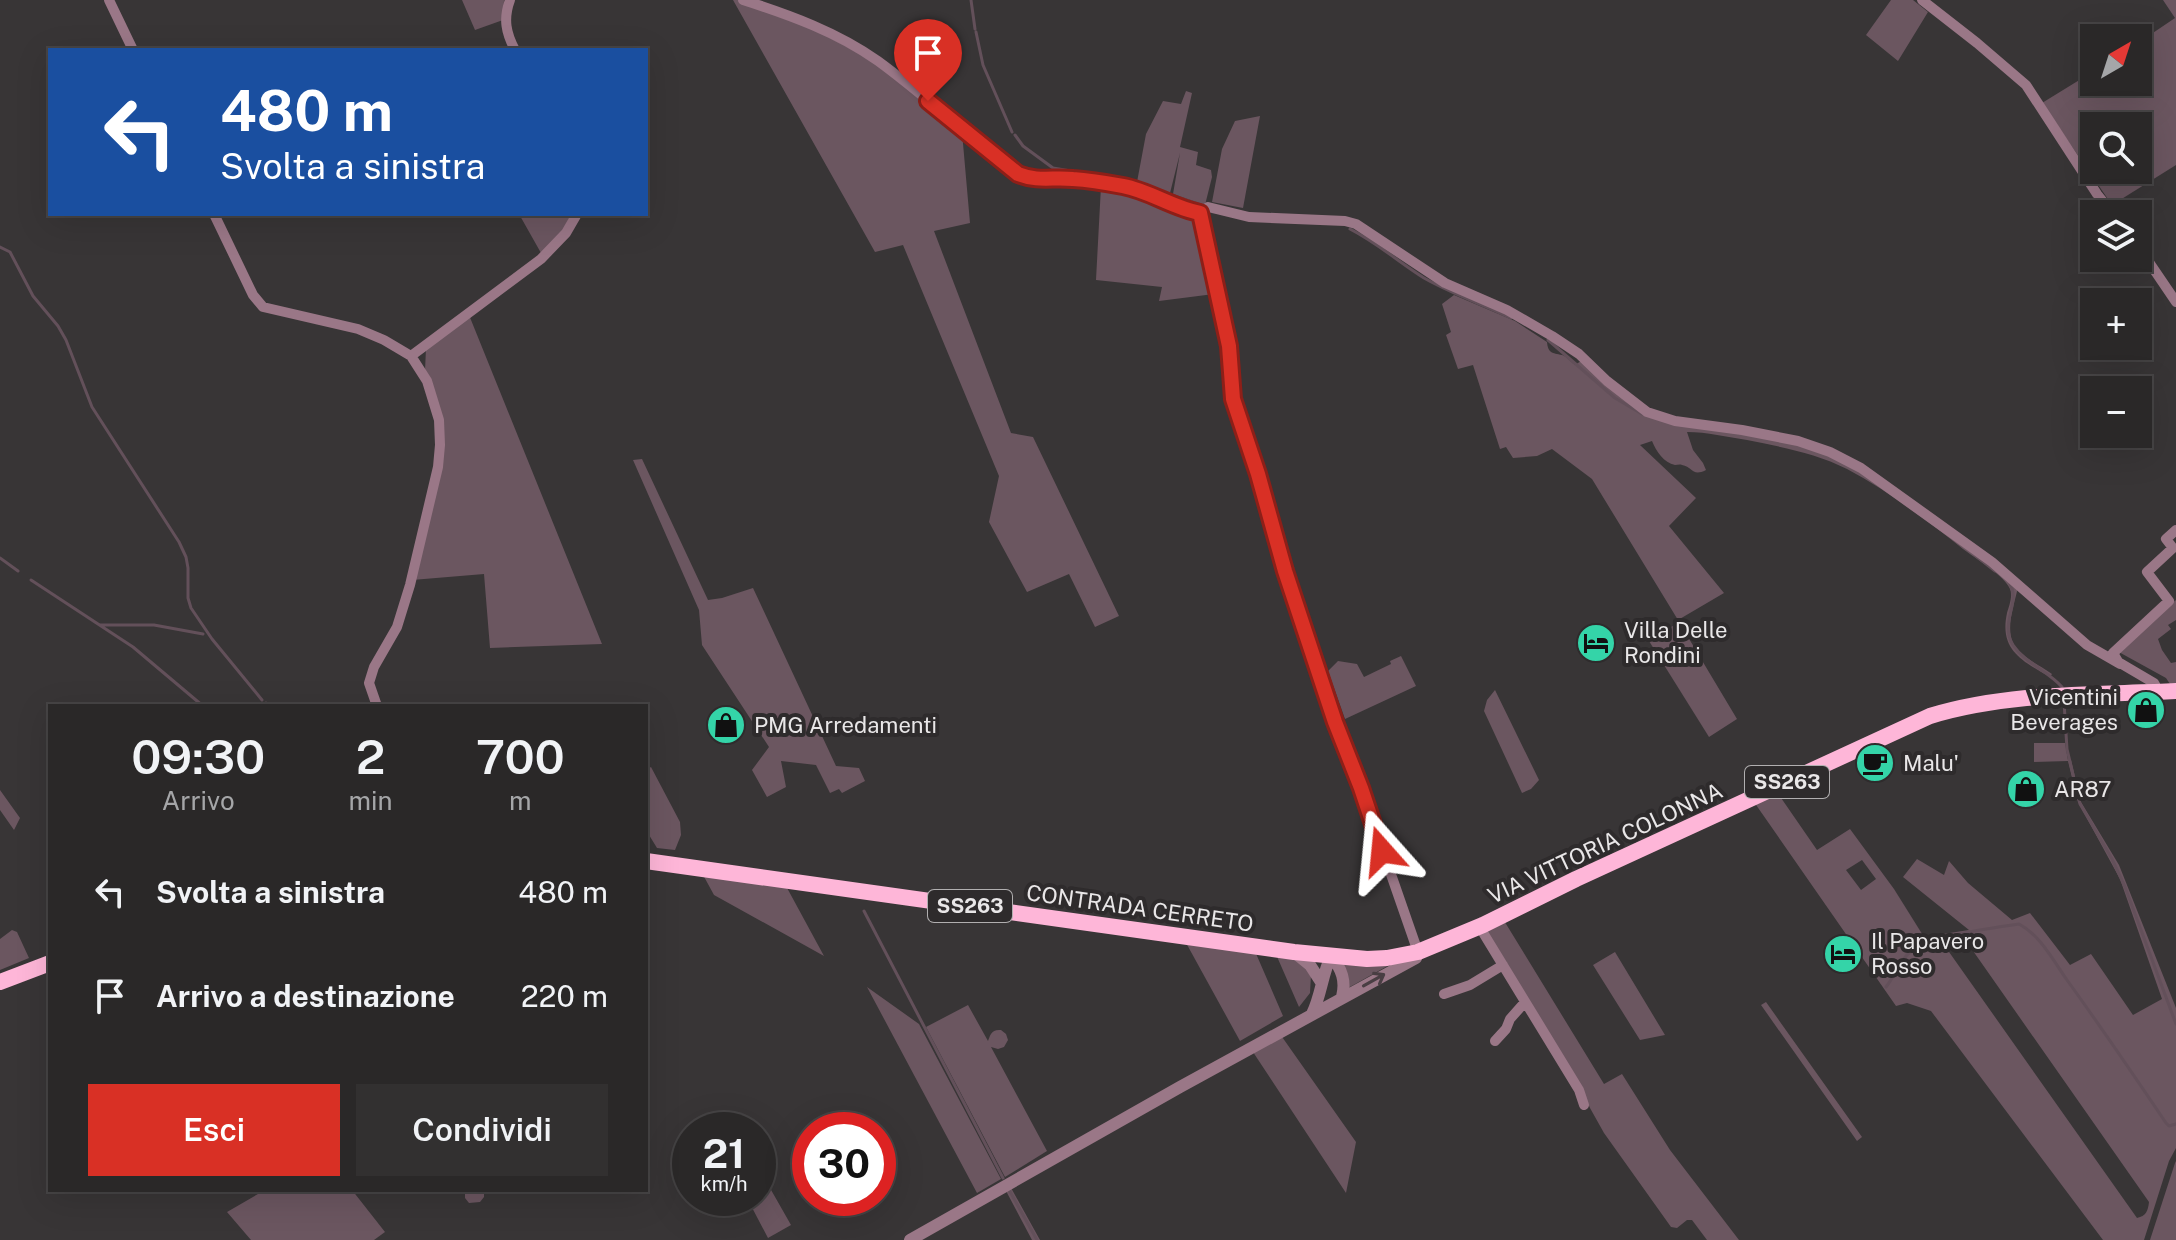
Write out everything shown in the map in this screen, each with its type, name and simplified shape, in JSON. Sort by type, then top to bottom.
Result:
[{"type":"main road","name":"VIA VITTORIA COLONNA","points":[[1294,952],[1387,958],[1418,952],[1930,716],[1962,706],[2006,700],[2168,692]]},
{"type":"main road","name":"CONTRADA CERRETO","points":[[648,861],[1294,952]]},
{"type":"main road","points":[[0,982],[48,964]]},
{"type":"street","points":[[109,0],[132,48]]},
{"type":"street","points":[[510,0],[506,27],[514,48]]},
{"type":"street","name":"VIA VITTORIA COLONNA","points":[[743,0],[798,18],[844,40],[876,60],[1018,174],[1033,180],[1073,179],[1121,185],[1200,213],[1208,207],[1249,217],[1356,224],[1445,283],[1507,310],[1552,336],[1579,354],[1647,412],[1675,421],[1798,441],[1830,452],[1861,468],[1992,562],[2080,639],[2168,692]]},
{"type":"street","points":[[1922,0],[2026,85],[2102,200]]},
{"type":"street","points":[[910,1240],[1416,958],[1418,952],[1335,722],[1233,399],[1229,346],[1200,213]]},
{"type":"street","points":[[215,216],[253,295],[263,307],[358,329],[384,340],[411,356],[427,381],[439,420],[438,467],[397,627],[374,667],[369,683],[376,704]]},
{"type":"street","points":[[411,356],[534,265],[555,246],[576,216]]},
{"type":"street","points":[[2152,267],[2176,302]]},
{"type":"street","points":[[2120,664],[2113,653],[2169,601],[2147,572],[2173,548],[2166,539],[2176,530]]},
{"type":"street","points":[[1479,926],[1579,1090],[1584,1105]]},
{"type":"street","points":[[1294,952],[1310,965],[1321,982]]},
{"type":"street","points":[[1331,956],[1343,978],[1342,997]]},
{"type":"street","points":[[1312,1014],[1331,956]]},
{"type":"street","points":[[1444,994],[1470,985],[1503,965]]},
{"type":"street","points":[[1495,1041],[1525,1002]]},
{"type":"shaded area","points":[[462,0],[504,0],[503,20],[475,30]]},
{"type":"shaded area","points":[[733,0],[807,25],[871,60],[962,132],[970,223],[934,231],[1011,433],[1033,437],[1119,616],[1095,627],[1069,574],[1027,592],[989,522],[999,476],[903,245],[875,252]]},
{"type":"shaded area","points":[[1891,0],[1913,0],[1928,12],[1898,61],[1866,35]]},
{"type":"shaded area","points":[[2163,0],[2176,0],[2176,165],[2152,180],[2152,112],[2080,112],[2080,158],[2042,103],[2080,80],[2080,96],[2152,96],[2152,34],[2175,18]]},
{"type":"shaded area","points":[[1186,91],[1192,93],[1180,147],[1198,152],[1196,165],[1211,170],[1205,205],[1173,194],[1180,153],[1170,193],[1137,182],[1146,134],[1163,101],[1181,104]]},
{"type":"shaded area","points":[[1260,116],[1243,208],[1212,202],[1222,149],[1235,121]]},
{"type":"shaded area","points":[[2098,184],[2146,184],[2120,200],[2109,200]]},
{"type":"shaded area","points":[[1101,186],[1128,191],[1191,215],[1214,294],[1159,301],[1162,287],[1096,280]]},
{"type":"shaded area","points":[[520,216],[571,216],[560,236],[541,253]]},
{"type":"shaded area","points":[[1454,295],[1515,321],[1547,342],[1551,352],[1564,356],[1575,365],[1581,361],[1646,412],[1807,446],[1851,465],[2018,587],[2010,622],[2012,639],[2021,653],[2052,674],[2050,677],[2030,665],[2010,645],[2005,626],[2011,595],[2007,584],[1907,506],[1847,469],[1823,459],[1785,448],[1710,434],[1687,432],[1693,450],[1706,470],[1698,472],[1667,462],[1652,441],[1640,445],[1696,498],[1669,526],[1724,593],[1678,620],[1592,479],[1552,449],[1537,456],[1513,458],[1506,447],[1500,449],[1473,365],[1458,369],[1446,335],[1451,332],[1442,304]]},
{"type":"shaded area","points":[[469,315],[602,644],[490,648],[484,574],[412,580],[443,449],[425,371],[426,348]]},
{"type":"shaded area","points":[[642,459],[708,600],[753,588],[836,766],[859,768],[865,781],[842,793],[839,789],[830,793],[816,765],[781,761],[786,787],[767,797],[752,770],[769,747],[702,645],[699,610],[633,460]]},
{"type":"shaded area","points":[[2176,600],[2176,620],[2168,625],[2171,629],[2158,639],[2171,663],[2176,662],[2176,683],[2170,684],[2166,678],[2117,651]]},
{"type":"shaded area","points":[[1679,622],[1737,719],[1709,737],[1649,641]]},
{"type":"shaded area","points":[[1401,656],[1416,686],[1345,719],[1328,671],[1338,661],[1357,664],[1364,677]]},
{"type":"shaded area","points":[[1495,690],[1539,780],[1522,793],[1484,711],[1487,700]]},
{"type":"shaded area","points":[[2034,743],[2065,743],[2081,802],[2119,865],[2176,1008],[2176,1148],[2144,1240],[2103,1240],[1931,1011],[1907,1003],[1896,1006],[1754,802],[1777,792],[1817,850],[1850,829],[1924,937],[1969,930],[1903,877],[1917,859],[1944,875],[1949,861],[1968,883],[2012,920],[2030,913],[2070,965],[2091,954],[2133,1015],[2162,999],[2120,879],[2078,802],[2068,761],[2034,762]],"holes":[[[1862,860],[1876,879],[1861,890],[1846,870]],[[1964,938],[2149,1202],[2143,1216],[2137,1218],[1942,942]]]},
{"type":"shaded area","points":[[651,767],[680,822],[681,835],[675,850],[657,848],[648,833],[648,769]]},
{"type":"shaded area","points":[[0,790],[20,818],[14,830],[0,810]]},
{"type":"shaded area","points":[[702,873],[786,886],[824,956],[714,895]]},
{"type":"shaded area","points":[[1503,919],[1604,1084],[1622,1074],[1670,1150],[1739,1240],[1707,1240],[1692,1220],[1677,1228],[1671,1227],[1604,1133],[1484,928]]},
{"type":"shaded area","points":[[12,930],[17,932],[29,958],[0,970],[0,939]]},
{"type":"shaded area","points":[[1185,941],[1254,949],[1283,1016],[1240,1041]]},
{"type":"shaded area","points":[[1275,952],[1301,960],[1311,975],[1310,993],[1299,1007]]},
{"type":"shaded area","points":[[1615,952],[1665,1035],[1640,1040],[1593,965]]},
{"type":"shaded area","points":[[1341,964],[1391,964],[1348,988]]},
{"type":"shaded area","points":[[867,987],[919,1024],[1001,1179],[977,1193]]},
{"type":"shaded area","points":[[1766,1002],[1862,1137],[1857,1141],[1761,1005]]},
{"type":"shaded area","points":[[968,1005],[988,1041],[995,1031],[1001,1030],[1006,1034],[1008,1040],[1004,1047],[991,1047],[1047,1151],[1005,1177],[926,1027]]},
{"type":"shaded area","points":[[1280,1034],[1356,1142],[1346,1193],[1251,1049]]},
{"type":"shaded area","points":[[2175,1163],[2176,1240],[2150,1240]]},
{"type":"shaded area","points":[[1010,1186],[1040,1240],[1032,1240],[1005,1189]]},
{"type":"shaded area","points":[[262,1192],[354,1192],[385,1232],[374,1240],[251,1240],[227,1212]]},
{"type":"shaded area","points":[[465,1192],[484,1192],[480,1202],[469,1203]]},
{"type":"shaded area","points":[[776,1199],[791,1225],[768,1238],[756,1216],[776,1216]]},
{"type":"waterway","points":[[971,0],[975,29]]},
{"type":"waterway","points":[[976,32],[983,65],[1012,132]]},
{"type":"waterway","points":[[1015,135],[1023,146],[1053,168],[1129,181]]},
{"type":"waterway","points":[[1137,183],[1169,194]]},
{"type":"waterway","points":[[1174,196],[1204,206]]},
{"type":"waterway","points":[[1350,229],[1424,278],[1511,318]]},
{"type":"waterway","points":[[0,247],[10,252],[33,296],[58,326],[92,407],[179,542],[186,557],[191,608],[262,700]]},
{"type":"waterway","points":[[1548,340],[1615,398],[1642,414]]},
{"type":"waterway","points":[[1976,556],[1995,571]]},
{"type":"waterway","points":[[0,558],[18,571]]},
{"type":"waterway","points":[[31,580],[133,647],[201,704]]},
{"type":"waterway","points":[[2010,584],[2013,598],[2008,629],[2013,645],[2062,687]]},
{"type":"waterway","points":[[100,625],[154,625],[203,634]]},
{"type":"waterway","points":[[2064,702],[2067,749],[2080,804],[2125,887],[2176,1024]]},
{"type":"waterway","points":[[264,704],[268,704]]},
{"type":"waterway","points":[[864,911],[1003,1178]]},
{"type":"waterway","points":[[1886,987],[1906,956],[1927,943],[2019,924],[2046,949],[2166,1123],[2169,1126],[2176,1124]]},
{"type":"waterway","points":[[1008,1188],[1037,1240]]},
{"type":"place","name":"Villa Delle Rondini","points":[[1596,643]]},
{"type":"place","name":"Vicentini Beverages","points":[[2146,710]]},
{"type":"place","name":"PMG Arredamenti","points":[[726,725]]},
{"type":"place","name":"Malu'","points":[[1875,763]]},
{"type":"place","name":"AR87","points":[[2026,789]]},
{"type":"place","name":"Il Papavero Rosso","points":[[1843,954]]},
{"type":"route","points":[[928,101],[1018,174],[1033,180],[1073,179],[1121,185],[1187,211],[1200,213],[1229,346],[1233,399],[1285,571],[1382,851]]}]
